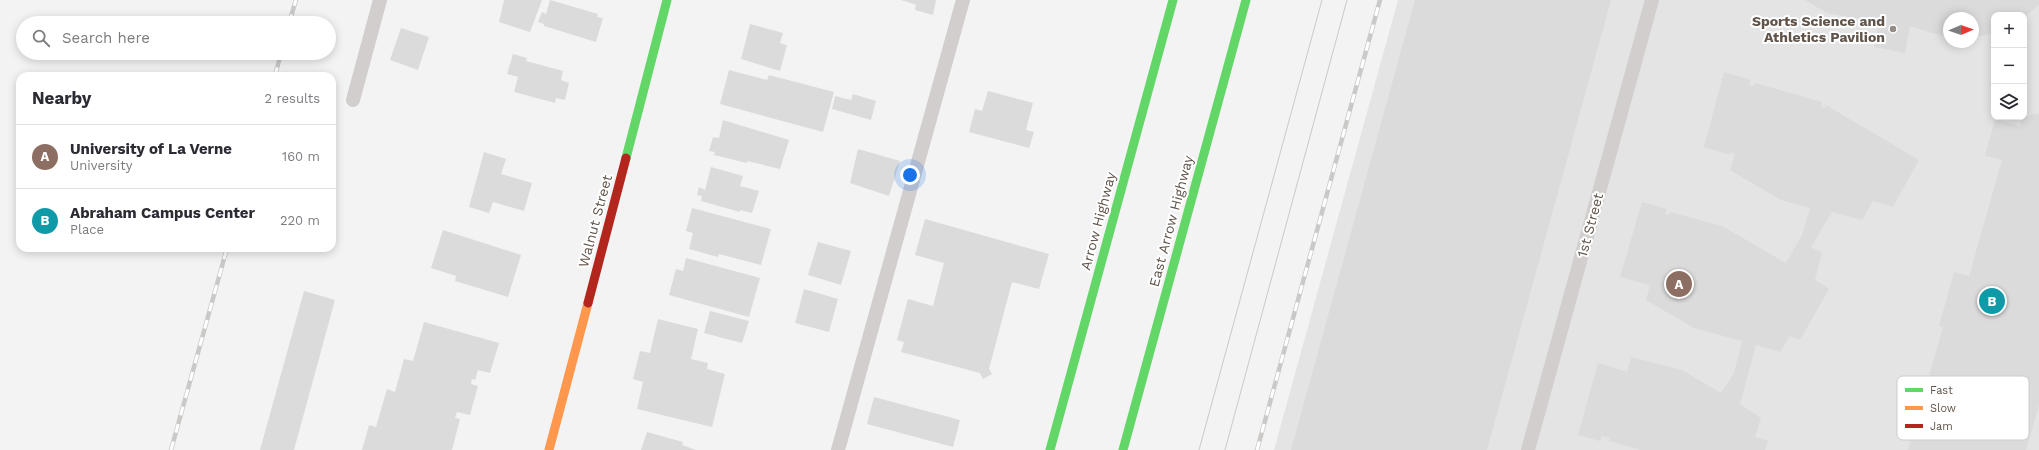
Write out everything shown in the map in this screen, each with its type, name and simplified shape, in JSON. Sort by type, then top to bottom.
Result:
[{"type":"main road","name":"Walnut Street","points":[[549,450],[667,0]]},
{"type":"main road","name":"Arrow Highway","points":[[1050,450],[1173,0]]},
{"type":"main road","name":"East Arrow Highway","points":[[1123,450],[1246,0]]},
{"type":"lane","points":[[353,100],[380,0]]},
{"type":"lane","points":[[838,450],[963,0]]},
{"type":"lane","name":"1st Street","points":[[1528,450],[1652,0]]},
{"type":"shaded area","points":[[1398,0],[2039,0],[2039,450],[1274,450]]},
{"type":"building","points":[[504,0],[542,0],[530,32],[499,22]]},
{"type":"building","points":[[550,0],[598,14],[597,17],[603,18],[596,42],[544,26],[544,24],[538,22],[542,12],[546,14]]},
{"type":"building","points":[[901,0],[936,0],[933,15],[915,10],[916,5]]},
{"type":"building","points":[[1415,0],[1611,0],[1487,450],[1291,450]]},
{"type":"building","name":"Sports Science and Athletics Pavilion","points":[[1805,0],[2039,0],[2039,5],[2027,15],[2027,12],[1991,12],[1991,34],[1979,36],[1979,12],[1943,12],[1943,35],[1931,33],[1910,26],[1905,53],[1874,47],[1879,19],[1866,20],[1827,13]]},
{"type":"building","points":[[750,24],[783,33],[780,43],[787,45],[780,71],[741,59]]},
{"type":"building","points":[[401,28],[429,37],[418,70],[390,60]]},
{"type":"building","points":[[513,54],[527,58],[526,61],[563,71],[561,80],[569,83],[565,100],[556,98],[555,103],[514,92],[518,77],[507,74]]},
{"type":"building","points":[[729,70],[767,80],[769,75],[834,92],[823,132],[720,104]]},
{"type":"building","points":[[1724,72],[1751,80],[1749,85],[1754,86],[1755,83],[1822,102],[1821,107],[1825,108],[1826,105],[1919,160],[1893,207],[1873,201],[1862,220],[1832,212],[1811,247],[1822,253],[1815,280],[1829,289],[1800,340],[1790,336],[1780,352],[1756,345],[1740,404],[1761,418],[1755,437],[1768,441],[1765,450],[1641,450],[1609,441],[1610,438],[1602,436],[1600,441],[1578,435],[1598,363],[1627,372],[1631,357],[1682,370],[1721,393],[1734,373],[1742,341],[1694,328],[1646,300],[1650,285],[1620,277],[1642,202],[1667,209],[1665,214],[1669,215],[1670,212],[1722,226],[1786,263],[1802,235],[1810,208],[1781,200],[1730,170],[1735,154],[1730,152],[1730,155],[1704,147]]},
{"type":"building","points":[[988,91],[1033,103],[1026,130],[1034,132],[1029,148],[969,132],[975,109],[982,111]]},
{"type":"building","points":[[853,94],[876,101],[871,120],[832,109],[835,96],[851,100]]},
{"type":"building","points":[[2033,114],[2039,114],[2039,405],[2029,440],[2029,376],[1929,376],[1943,327],[1939,326],[1954,272],[1969,276],[2002,160],[1985,156],[1995,120],[2020,126],[2022,120],[2027,120],[2027,117]]},
{"type":"building","points":[[723,120],[789,140],[780,169],[714,155],[715,152],[709,151],[713,137],[719,138]]},
{"type":"building","points":[[858,149],[900,161],[889,196],[850,183]]},
{"type":"building","points":[[484,152],[506,159],[501,174],[532,183],[524,211],[493,202],[489,213],[469,207]]},
{"type":"building","points":[[711,167],[743,176],[740,186],[759,191],[752,213],[740,210],[740,212],[701,201],[702,196],[697,195],[699,187],[705,190]]},
{"type":"building","points":[[692,208],[771,229],[761,265],[719,254],[718,257],[689,249],[693,233],[686,231]]},
{"type":"building","points":[[925,219],[1049,254],[1039,289],[1012,282],[989,369],[992,374],[983,379],[980,373],[901,352],[904,342],[897,340],[908,299],[933,306],[944,263],[915,255]]},
{"type":"building","points":[[443,230],[521,255],[508,297],[455,281],[456,276],[431,268]]},
{"type":"building","points":[[818,242],[851,251],[841,285],[808,275]]},
{"type":"building","points":[[686,258],[760,278],[749,317],[669,295],[676,269],[683,271]]},
{"type":"building","points":[[804,289],[838,299],[829,332],[795,323]]},
{"type":"building","points":[[304,291],[335,300],[294,450],[260,450]]},
{"type":"building","points":[[710,311],[749,321],[742,343],[704,333]]},
{"type":"building","points":[[658,319],[698,329],[691,359],[708,363],[707,369],[725,374],[712,427],[637,409],[643,382],[633,379],[640,351],[650,353]]},
{"type":"building","points":[[424,322],[499,343],[490,373],[478,370],[475,380],[472,379],[471,384],[478,386],[470,415],[457,412],[455,418],[460,419],[452,450],[362,450],[369,425],[376,427],[387,389],[395,392],[404,359],[413,361]]},
{"type":"building","points":[[874,397],[960,420],[953,447],[867,424]]},
{"type":"building","points":[[647,432],[683,442],[682,445],[696,450],[641,450]]},
{"type":"building","points":[[1911,440],[2029,440],[2026,450],[1908,450]]},
{"type":"tram line","points":[[1199,450],[1322,0]]},
{"type":"tram line","points":[[1225,450],[1347,0]]},
{"type":"railway","points":[[291,16],[296,0]]},
{"type":"railway","points":[[1257,450],[1380,0]]},
{"type":"railway","points":[[276,72],[279,60]]},
{"type":"railway","points":[[171,450],[226,252]]},
{"type":"traffic: fast","points":[[626,158],[667,0]]},
{"type":"traffic: fast","points":[[1050,450],[1173,0]]},
{"type":"traffic: fast","points":[[1123,450],[1246,0]]},
{"type":"traffic: slow","points":[[549,450],[588,303]]},
{"type":"traffic: jam","points":[[588,303],[626,158]]},
{"type":"place","name":"Sports Science and Athletics Pavilion","points":[[1893,29]]},
{"type":"place","name":"University of La Verne","points":[[1679,284]]},
{"type":"place","name":"Abraham Campus Center","points":[[1992,301]]}]
